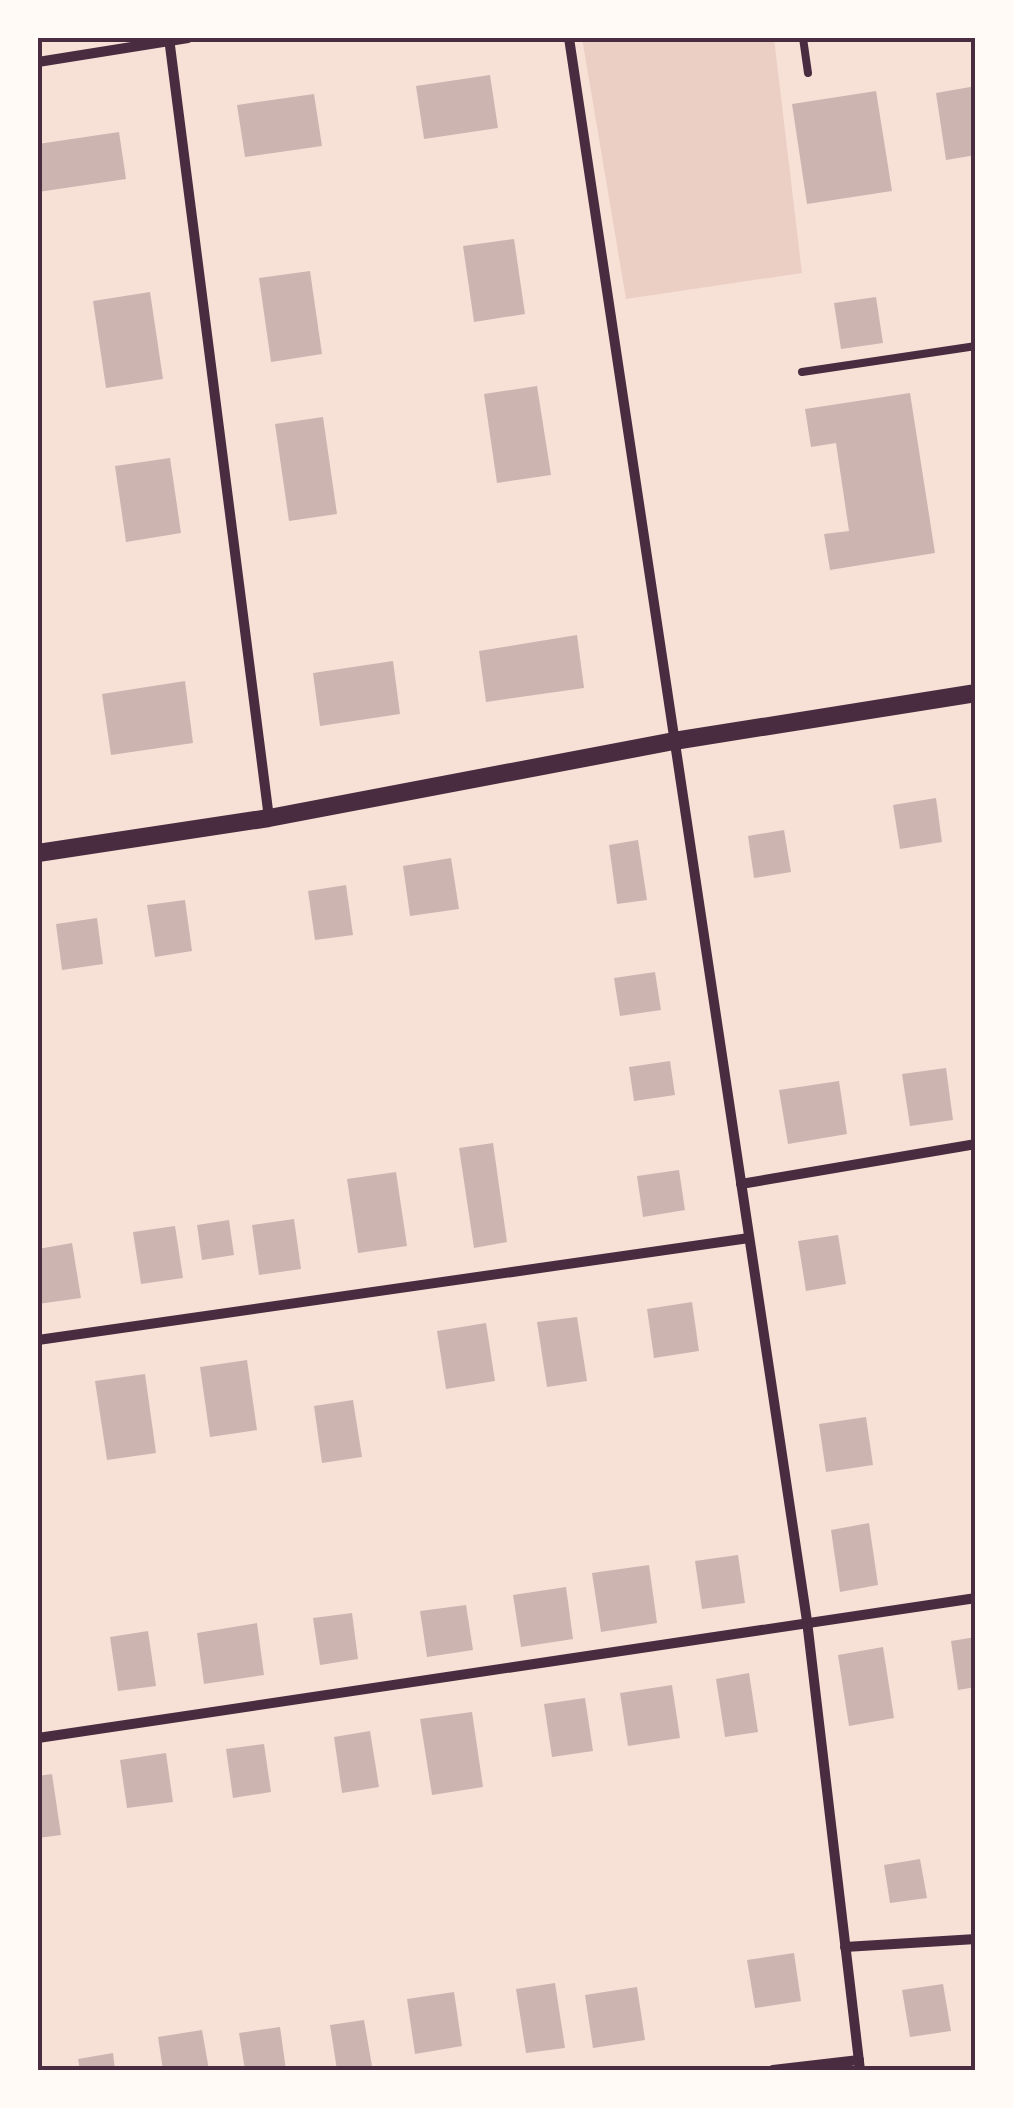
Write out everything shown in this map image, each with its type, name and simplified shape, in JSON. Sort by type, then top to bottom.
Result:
[{"type":"street","points":[[38,62],[188,38]]},
{"type":"street","points":[[569,38],[806,1621],[859,2065],[773,2070]]},
{"type":"street","points":[[169,39],[269,818]]},
{"type":"street","points":[[38,854],[269,818],[674,741],[976,692]]},
{"type":"street","points":[[741,1184],[976,1144]]},
{"type":"street","points":[[38,1340],[749,1238]]},
{"type":"street","points":[[38,1738],[976,1598]]},
{"type":"street","points":[[845,1947],[976,1938]]},
{"type":"lane","points":[[803,38],[808,73]]},
{"type":"lane","points":[[802,372],[976,346]]},
{"type":"shaded area","points":[[582,38],[774,38],[802,273],[626,299]]},
{"type":"building","points":[[490,75],[498,128],[424,139],[416,86]]},
{"type":"building","points":[[976,86],[976,155],[946,160],[936,93]]},
{"type":"building","points":[[876,91],[892,191],[807,204],[792,104]]},
{"type":"building","points":[[314,94],[322,146],[245,157],[237,105]]},
{"type":"building","points":[[119,132],[126,179],[38,192],[38,144]]},
{"type":"building","points":[[514,239],[525,314],[474,322],[463,246]]},
{"type":"building","points":[[310,271],[322,354],[271,362],[259,278]]},
{"type":"building","points":[[150,292],[163,379],[106,388],[93,301]]},
{"type":"building","points":[[876,297],[883,343],[841,349],[834,303]]},
{"type":"building","points":[[537,386],[551,475],[497,483],[484,394]]},
{"type":"building","points":[[910,393],[935,553],[830,570],[824,534],[849,531],[836,443],[811,447],[805,409]]},
{"type":"building","points":[[323,417],[337,514],[289,521],[275,424]]},
{"type":"building","points":[[170,458],[181,533],[126,542],[115,466]]},
{"type":"building","points":[[577,635],[584,688],[486,702],[479,651]]},
{"type":"building","points":[[393,661],[400,714],[320,726],[313,673]]},
{"type":"building","points":[[185,681],[193,743],[111,755],[102,694]]},
{"type":"building","points":[[936,798],[942,842],[900,849],[893,805]]},
{"type":"building","points":[[784,830],[791,872],[754,878],[748,836]]},
{"type":"building","points":[[638,840],[647,900],[617,904],[609,845]]},
{"type":"building","points":[[451,858],[459,909],[410,916],[403,866]]},
{"type":"building","points":[[346,885],[353,935],[315,940],[308,891]]},
{"type":"building","points":[[185,900],[192,951],[155,957],[147,905]]},
{"type":"building","points":[[97,918],[103,964],[62,970],[56,924]]},
{"type":"building","points":[[655,972],[661,1010],[620,1016],[614,978]]},
{"type":"building","points":[[670,1061],[675,1095],[634,1101],[629,1067]]},
{"type":"building","points":[[946,1068],[953,1120],[910,1126],[902,1074]]},
{"type":"building","points":[[839,1081],[847,1134],[788,1144],[779,1090]]},
{"type":"building","points":[[493,1143],[507,1242],[474,1248],[459,1148]]},
{"type":"building","points":[[679,1170],[685,1210],[643,1217],[637,1176]]},
{"type":"building","points":[[396,1172],[407,1246],[358,1253],[347,1179]]},
{"type":"building","points":[[294,1219],[301,1269],[259,1275],[252,1225]]},
{"type":"building","points":[[229,1220],[234,1255],[202,1260],[197,1225]]},
{"type":"building","points":[[175,1226],[183,1278],[141,1284],[133,1232]]},
{"type":"building","points":[[838,1235],[846,1284],[806,1291],[798,1241]]},
{"type":"building","points":[[72,1243],[81,1298],[38,1304],[38,1249]]},
{"type":"building","points":[[692,1302],[699,1351],[654,1358],[647,1309]]},
{"type":"building","points":[[577,1317],[587,1381],[547,1387],[537,1322]]},
{"type":"building","points":[[486,1323],[495,1381],[446,1389],[437,1331]]},
{"type":"building","points":[[247,1360],[257,1430],[210,1437],[200,1367]]},
{"type":"building","points":[[145,1374],[156,1453],[107,1460],[95,1381]]},
{"type":"building","points":[[353,1400],[362,1457],[322,1463],[314,1406]]},
{"type":"building","points":[[866,1417],[873,1465],[826,1472],[819,1424]]},
{"type":"building","points":[[869,1523],[878,1585],[840,1592],[831,1530]]},
{"type":"building","points":[[738,1555],[745,1603],[702,1609],[695,1561]]},
{"type":"building","points":[[649,1565],[657,1623],[601,1632],[592,1573]]},
{"type":"building","points":[[566,1587],[573,1639],[521,1647],[513,1595]]},
{"type":"building","points":[[466,1605],[473,1650],[427,1657],[420,1611]]},
{"type":"building","points":[[352,1613],[358,1659],[320,1665],[313,1618]]},
{"type":"building","points":[[257,1623],[264,1675],[204,1684],[197,1633]]},
{"type":"building","points":[[148,1631],[156,1686],[118,1691],[110,1637]]},
{"type":"building","points":[[976,1637],[976,1687],[958,1690],[951,1641]]},
{"type":"building","points":[[883,1647],[894,1718],[849,1726],[838,1655]]},
{"type":"building","points":[[749,1673],[758,1732],[725,1737],[716,1679]]},
{"type":"building","points":[[672,1685],[680,1738],[628,1746],[620,1693]]},
{"type":"building","points":[[585,1698],[593,1751],[552,1757],[544,1704]]},
{"type":"building","points":[[472,1712],[483,1787],[432,1795],[420,1719]]},
{"type":"building","points":[[370,1731],[379,1787],[342,1793],[334,1737]]},
{"type":"building","points":[[264,1744],[271,1792],[233,1798],[226,1749]]},
{"type":"building","points":[[166,1753],[173,1802],[127,1808],[120,1760]]},
{"type":"building","points":[[52,1774],[61,1835],[38,1838],[38,1776]]},
{"type":"building","points":[[920,1859],[927,1898],[890,1903],[884,1865]]},
{"type":"building","points":[[794,1953],[801,2001],[755,2008],[747,1960]]},
{"type":"building","points":[[555,1983],[565,2048],[526,2053],[516,1989]]},
{"type":"building","points":[[943,1984],[951,2031],[910,2037],[902,1990]]},
{"type":"building","points":[[637,1987],[645,2040],[593,2048],[585,1995]]},
{"type":"building","points":[[454,1992],[462,2046],[415,2054],[407,1999]]},
{"type":"building","points":[[364,2020],[372,2066],[337,2070],[330,2025]]},
{"type":"building","points":[[280,2027],[286,2070],[245,2070],[239,2033]]},
{"type":"building","points":[[202,2030],[209,2070],[163,2070],[158,2037]]},
{"type":"building","points":[[113,2053],[115,2070],[80,2070],[78,2059]]}]
